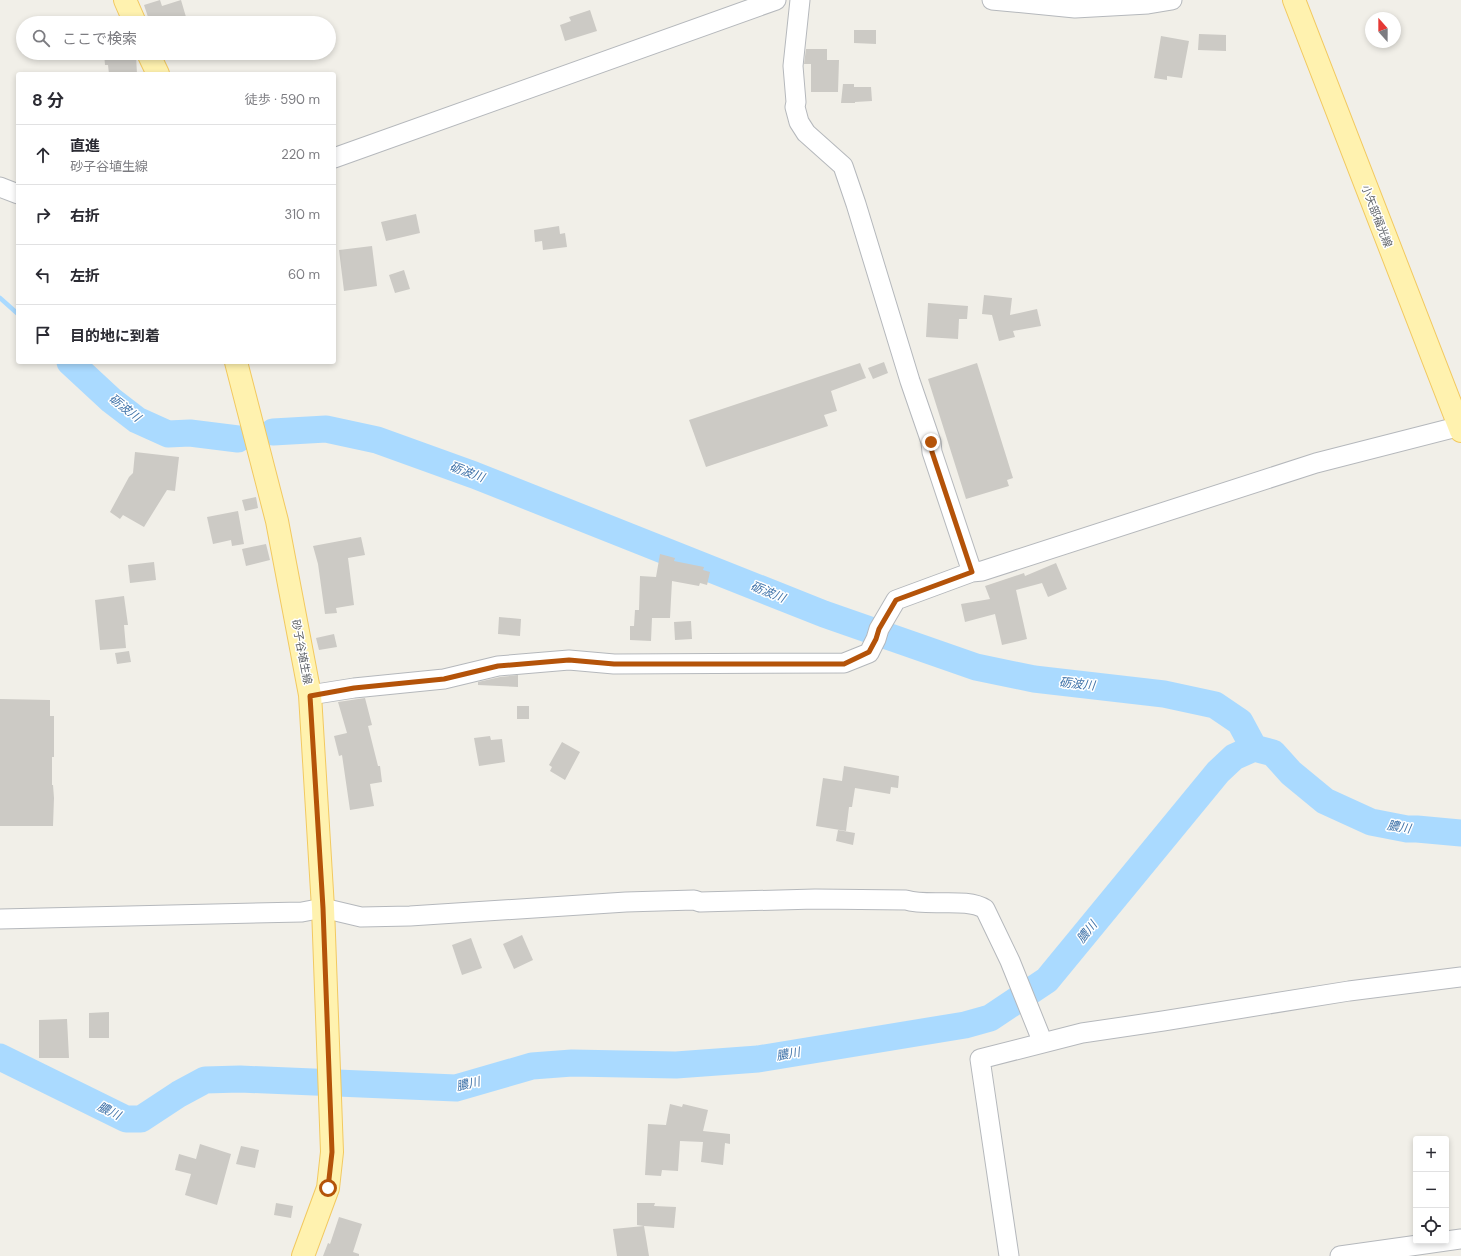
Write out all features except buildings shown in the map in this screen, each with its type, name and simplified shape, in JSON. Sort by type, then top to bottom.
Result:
[{"type":"main road","points":[[124,0],[132,16]]},
{"type":"main road","name":"小矢部福光線","points":[[1294,0],[1460,428]]},
{"type":"main road","points":[[151,60],[157,72]]},
{"type":"main road","name":"砂子谷埴生線","points":[[237,364],[277,521],[310,696],[323,908],[332,1152],[328,1188],[303,1256]]},
{"type":"street","points":[[336,157],[776,0]]},
{"type":"street","points":[[800,0],[792,66],[796,102],[795,108],[799,122],[806,133],[842,166],[858,212],[910,381],[931,442],[932,452],[972,572]]},
{"type":"street","points":[[992,0],[1075,8],[1148,4],[1172,0]]},
{"type":"street","points":[[0,187],[16,193]]},
{"type":"street","points":[[310,696],[354,688],[444,679],[498,666],[569,660],[614,664],[844,664],[869,652],[876,639],[879,629],[896,600],[972,572],[982,571],[1316,463],[1460,428]]},
{"type":"street","points":[[0,919],[302,912],[323,908],[361,917],[410,916],[626,902],[694,900],[700,902],[814,899],[906,900],[915,903],[939,902],[979,905],[985,909],[1010,961],[1041,1040]]},
{"type":"street","points":[[1008,1256],[980,1059],[1041,1040],[1082,1033],[1349,991],[1461,977]]},
{"type":"street","points":[[1340,1256],[1461,1239]]},
{"type":"waterway","points":[[0,298],[16,312]]},
{"type":"waterway","name":"砺波川","points":[[72,364],[111,400],[137,420],[168,434],[190,433],[238,439]]},
{"type":"waterway","name":"砺波川","points":[[273,432],[326,429],[377,440],[474,475],[824,614],[976,667],[1034,679],[1164,694],[1215,705],[1240,722],[1254,748]]},
{"type":"waterway","name":"膿川","points":[[0,1057],[126,1119],[141,1119],[179,1094],[205,1080],[240,1079],[456,1088],[532,1066],[572,1063],[676,1065],[758,1059],[965,1025],[990,1018],[1047,980],[1218,772],[1234,757],[1254,748],[1273,753],[1291,773],[1325,801],[1371,822],[1407,829],[1461,833]]},
{"type":"route","points":[[328,1188],[332,1152],[323,908],[310,696],[336,690],[444,679],[498,666],[569,660],[614,664],[844,664],[869,652],[876,639],[879,629],[896,600],[972,572],[932,452],[931,442]]}]
